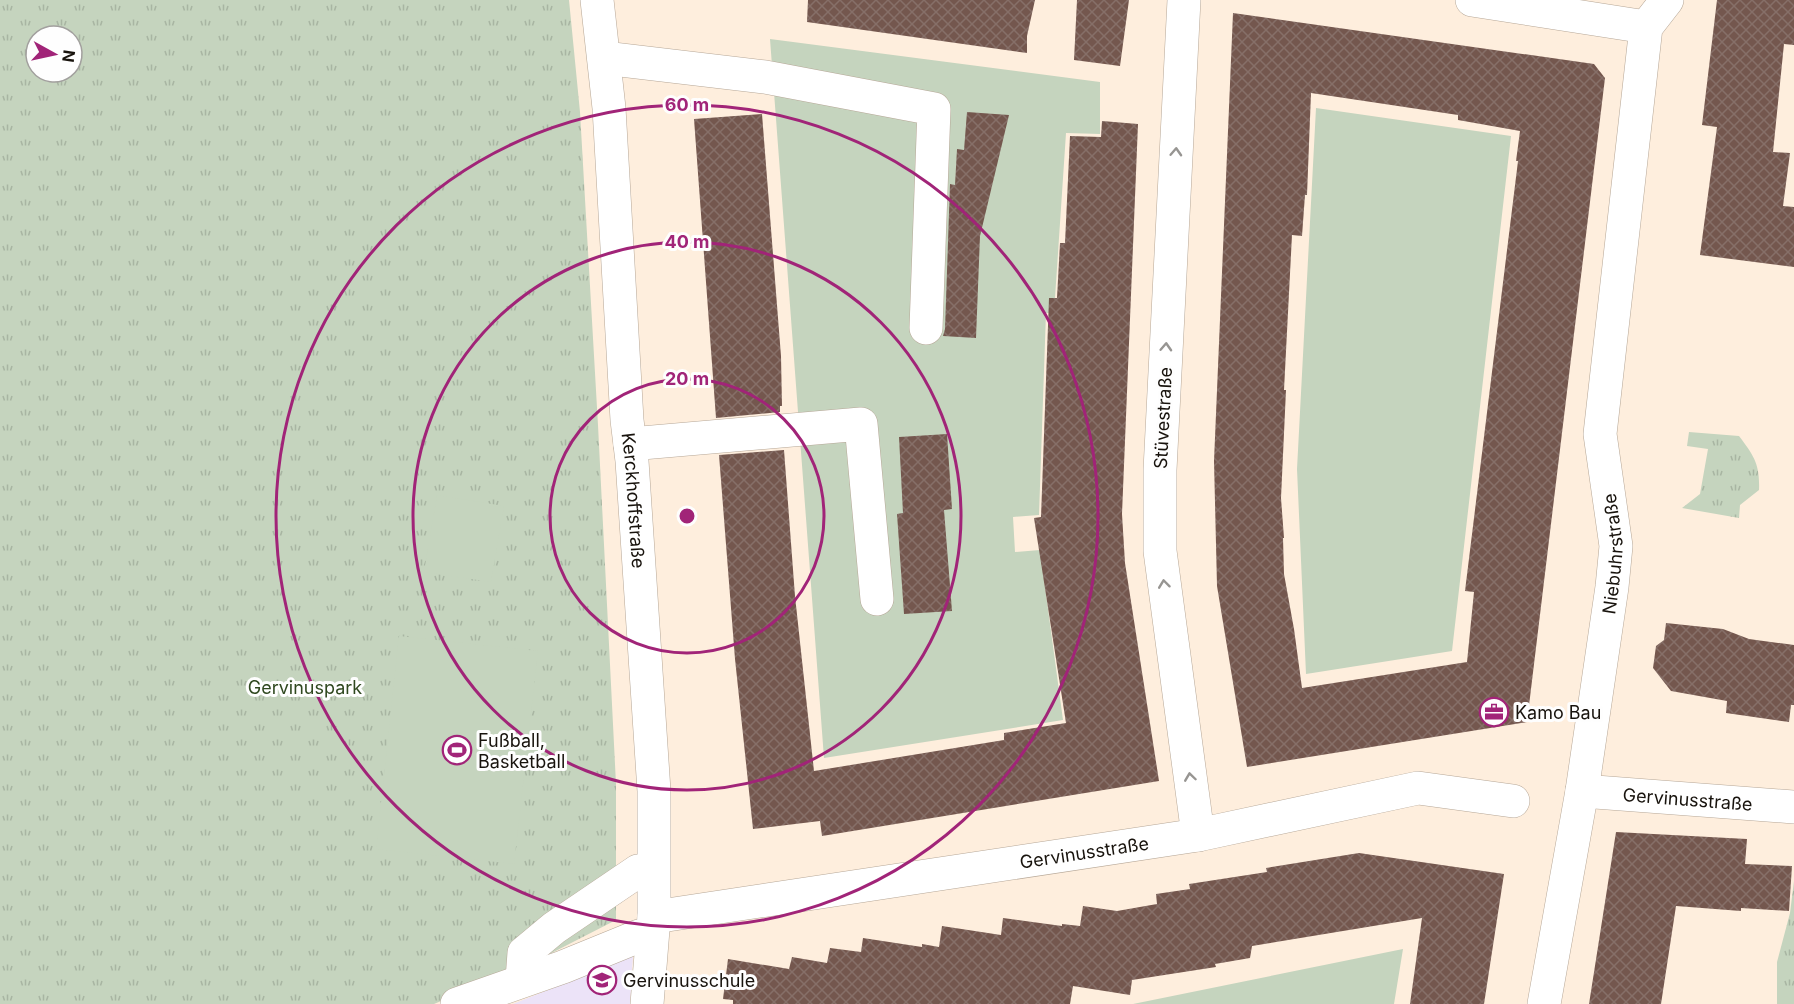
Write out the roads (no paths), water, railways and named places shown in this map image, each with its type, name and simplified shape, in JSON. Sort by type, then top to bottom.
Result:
[{"type":"street","name":"Kerckhoffstraße","points":[[597,0],[604,58],[654,791],[646,926],[646,1004]]},
{"type":"street","name":"Stüvestraße","points":[[1184,0],[1160,470],[1160,551],[1198,835]]},
{"type":"street","points":[[1472,0],[1646,27],[1667,0]]},
{"type":"street","name":"Niebuhrstraße","points":[[1544,1004],[1582,791],[1616,546],[1600,434],[1646,27]]},
{"type":"street","points":[[604,58],[765,77],[934,109],[926,328]]},
{"type":"street","points":[[630,444],[861,424],[877,599]]},
{"type":"street","name":"Gervinusstraße","points":[[457,1004],[563,967],[646,926],[1198,835],[1418,788],[1513,801]]},
{"type":"street","name":"Gervinusstraße","points":[[1582,791],[1794,807]]},
{"type":"street","points":[[522,980],[524,953],[554,928],[638,871]]},
{"type":"place","name":"Kamo Bau","points":[[1494,712]]},
{"type":"place","name":"Fußball, Basketball","points":[[457,750]]},
{"type":"place","name":"Gervinusschule","points":[[602,980]]},
{"type":"park label","name":"Gervinuspark","points":[[305,687]]}]
